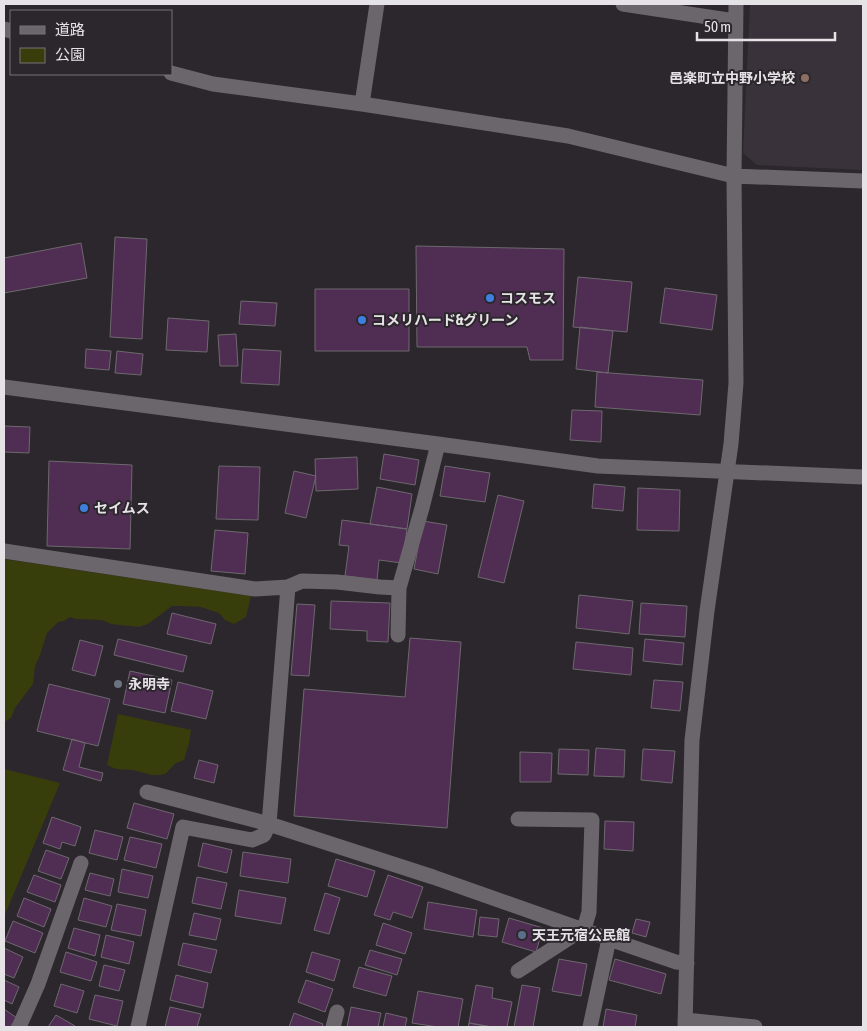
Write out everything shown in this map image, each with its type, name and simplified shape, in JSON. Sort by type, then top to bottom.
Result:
[{"type":"street","points":[[362,104],[377,4]]},
{"type":"street","points":[[623,4],[735,20]]},
{"type":"street","points":[[736,4],[734,176],[736,383],[731,444],[707,611],[692,740],[685,1023],[754,1027]]},
{"type":"street","points":[[172,73],[213,84],[362,104],[568,136],[734,176],[863,181]]},
{"type":"street","points":[[4,387],[598,466],[863,478]]},
{"type":"street","points":[[398,635],[399,588],[438,444]]},
{"type":"street","points":[[4,551],[255,589],[288,587],[302,581],[337,582],[399,588]]},
{"type":"street","points":[[138,1027],[183,827],[252,840],[264,835],[269,824],[288,587]]},
{"type":"street","points":[[147,792],[269,824],[433,877],[676,962],[687,963]]},
{"type":"street","points":[[518,819],[592,820],[589,912],[583,929],[518,971]]},
{"type":"street","points":[[19,1027],[38,984],[81,863]]},
{"type":"street","points":[[590,1027],[609,939]]},
{"type":"street","points":[[333,1027],[337,1012]]},
{"type":"shaded area","name":"邑楽町立中野小学校","points":[[750,4],[863,4],[863,170],[757,165],[743,153]]},
{"type":"green space","points":[[4,559],[251,596],[246,617],[234,624],[225,620],[219,613],[201,607],[182,606],[172,606],[148,624],[139,627],[111,624],[102,620],[70,617],[58,622],[47,633],[35,666],[33,684],[15,708],[11,718],[4,722]]},
{"type":"green space","points":[[118,714],[191,730],[184,760],[176,763],[165,774],[160,775],[116,769],[107,765]]},
{"type":"green space","points":[[4,769],[60,783],[4,917]]},
{"type":"building","points":[[115,237],[147,239],[142,339],[110,337]]},
{"type":"building","points":[[81,243],[87,278],[4,293],[4,258]]},
{"type":"building","name":"コスモス","points":[[416,246],[564,249],[563,360],[530,360],[527,347],[417,347]]},
{"type":"building","points":[[578,277],[632,282],[627,332],[573,327]]},
{"type":"building","points":[[665,288],[717,295],[712,330],[660,323]]},
{"type":"building","name":"コメリハード&グリーン","points":[[315,289],[409,289],[409,351],[315,351]]},
{"type":"building","points":[[241,301],[277,303],[275,326],[239,324]]},
{"type":"building","points":[[168,318],[209,321],[207,352],[166,350]]},
{"type":"building","points":[[580,327],[613,331],[608,373],[576,369]]},
{"type":"building","points":[[236,334],[238,366],[220,366],[218,335]]},
{"type":"building","points":[[86,349],[111,351],[109,370],[85,368]]},
{"type":"building","points":[[243,349],[281,351],[279,385],[241,383]]},
{"type":"building","points":[[117,351],[143,354],[141,375],[115,373]]},
{"type":"building","points":[[597,372],[703,380],[700,415],[595,407]]},
{"type":"building","points":[[572,410],[602,411],[601,442],[570,440]]},
{"type":"building","points":[[4,426],[30,427],[29,453],[4,452]]},
{"type":"building","points":[[384,454],[419,460],[415,485],[380,479]]},
{"type":"building","points":[[357,457],[358,489],[316,491],[315,459]]},
{"type":"building","points":[[49,461],[132,465],[130,549],[47,546]]},
{"type":"building","points":[[219,466],[260,467],[258,520],[216,519]]},
{"type":"building","points":[[445,466],[490,473],[485,502],[440,496]]},
{"type":"building","points":[[294,471],[316,476],[306,518],[285,513]]},
{"type":"building","points":[[594,484],[625,487],[623,511],[592,508]]},
{"type":"building","points":[[377,487],[412,494],[407,529],[370,524]]},
{"type":"building","points":[[638,488],[680,490],[679,531],[637,530]]},
{"type":"building","points":[[498,495],[524,501],[504,583],[478,577]]},
{"type":"building","points":[[342,520],[407,529],[402,563],[379,560],[377,580],[345,576],[349,546],[339,545]]},
{"type":"building","points":[[423,521],[447,525],[438,574],[414,569]]},
{"type":"building","points":[[215,530],[248,533],[245,574],[211,571]]},
{"type":"building","points":[[579,595],[633,601],[629,634],[576,628]]},
{"type":"building","points":[[331,601],[390,603],[388,642],[367,641],[367,631],[330,629]]},
{"type":"building","points":[[641,603],[687,606],[685,637],[639,634]]},
{"type":"building","points":[[297,604],[315,605],[309,676],[291,675]]},
{"type":"building","points":[[172,613],[216,624],[211,644],[167,634]]},
{"type":"building","points":[[410,638],[461,642],[447,828],[294,816],[304,689],[405,697]]},
{"type":"building","points":[[118,639],[187,656],[183,672],[114,655]]},
{"type":"building","points":[[645,639],[684,643],[682,665],[643,661]]},
{"type":"building","points":[[80,640],[103,646],[95,676],[72,670]]},
{"type":"building","points":[[576,642],[633,648],[631,675],[573,669]]},
{"type":"building","points":[[130,671],[172,680],[165,713],[123,704]]},
{"type":"building","points":[[654,680],[683,682],[680,711],[651,708]]},
{"type":"building","points":[[178,682],[213,691],[206,719],[171,711]]},
{"type":"building","points":[[49,684],[110,699],[98,746],[37,731]]},
{"type":"building","points":[[72,739],[85,743],[79,767],[103,773],[101,781],[63,770]]},
{"type":"building","points":[[596,748],[625,750],[624,777],[594,776]]},
{"type":"building","points":[[559,749],[589,750],[588,775],[558,774]]},
{"type":"building","points":[[643,749],[675,751],[672,783],[641,780]]},
{"type":"building","points":[[520,752],[552,753],[551,782],[520,782]]},
{"type":"building","points":[[199,760],[218,765],[214,783],[194,778]]},
{"type":"building","points":[[134,803],[174,814],[167,839],[127,828]]},
{"type":"building","points":[[52,817],[81,827],[75,846],[62,842],[60,849],[43,843]]},
{"type":"building","points":[[605,821],[634,822],[633,851],[604,849]]},
{"type":"building","points":[[95,830],[123,837],[117,860],[89,853]]},
{"type":"building","points":[[130,837],[162,844],[156,868],[124,860]]},
{"type":"building","points":[[203,843],[232,850],[227,873],[198,866]]},
{"type":"building","points":[[46,850],[69,858],[61,879],[38,871]]},
{"type":"building","points":[[243,852],[291,859],[288,883],[240,876]]},
{"type":"building","points":[[336,859],[375,871],[367,897],[328,886]]},
{"type":"building","points":[[122,869],[153,876],[148,898],[118,892]]},
{"type":"building","points":[[90,873],[114,879],[110,896],[85,890]]},
{"type":"building","points":[[34,875],[61,885],[55,902],[27,892]]},
{"type":"building","points":[[388,875],[423,887],[412,918],[393,912],[390,920],[374,915]]},
{"type":"building","points":[[197,877],[227,883],[221,909],[192,903]]},
{"type":"building","points":[[239,890],[286,898],[281,924],[235,916]]},
{"type":"building","points":[[325,893],[340,898],[329,934],[314,930]]},
{"type":"building","points":[[24,898],[51,909],[44,927],[17,916]]},
{"type":"building","points":[[84,898],[112,906],[106,927],[78,920]]},
{"type":"building","points":[[428,902],[477,910],[473,937],[424,929]]},
{"type":"building","points":[[117,904],[146,910],[141,936],[111,930]]},
{"type":"building","points":[[194,913],[221,919],[216,940],[189,935]]},
{"type":"building","points":[[480,917],[499,919],[497,937],[478,935]]},
{"type":"building","name":"天王元宿公民館","points":[[509,918],[543,928],[536,952],[502,942]]},
{"type":"building","points":[[636,919],[650,922],[646,937],[632,933]]},
{"type":"building","points":[[13,921],[43,933],[35,953],[5,941]]},
{"type":"building","points":[[383,923],[412,933],[405,954],[376,945]]},
{"type":"building","points":[[74,928],[100,935],[95,956],[68,948]]},
{"type":"building","points":[[106,935],[134,942],[129,964],[101,957]]},
{"type":"building","points":[[183,943],[217,950],[211,973],[178,965]]},
{"type":"building","points":[[4,948],[23,957],[14,978],[4,974]]},
{"type":"building","points":[[370,950],[402,959],[397,975],[365,965]]},
{"type":"building","points":[[66,952],[97,962],[91,981],[60,972]]},
{"type":"building","points":[[312,952],[340,960],[334,981],[306,972]]},
{"type":"building","points":[[559,959],[587,964],[581,996],[552,991]]},
{"type":"building","points":[[615,959],[666,974],[661,994],[609,980]]},
{"type":"building","points":[[104,965],[125,970],[119,991],[99,986]]},
{"type":"building","points":[[359,967],[392,976],[386,996],[353,987]]},
{"type":"building","points":[[176,975],[208,983],[203,1008],[170,1000]]},
{"type":"building","points":[[4,980],[19,987],[12,1004],[4,1000]]},
{"type":"building","points":[[306,980],[333,989],[325,1012],[298,1002]]},
{"type":"building","points":[[61,984],[84,991],[77,1013],[54,1006]]},
{"type":"building","points":[[476,985],[493,988],[492,998],[512,1002],[507,1027],[492,1027],[469,1023]]},
{"type":"building","points":[[522,985],[540,988],[533,1027],[514,1027]]},
{"type":"building","points":[[418,991],[463,999],[458,1027],[438,1027],[412,1023]]},
{"type":"building","points":[[95,995],[123,1001],[117,1026],[89,1019]]},
{"type":"building","points":[[170,1007],[201,1014],[197,1027],[165,1027]]},
{"type":"building","points":[[351,1007],[381,1013],[378,1027],[347,1027]]},
{"type":"building","points":[[4,1009],[17,1018],[10,1027],[4,1027]]},
{"type":"building","points":[[606,1009],[637,1015],[635,1027],[603,1027]]},
{"type":"building","points":[[294,1013],[323,1024],[322,1027],[289,1027]]},
{"type":"building","points":[[386,1013],[407,1018],[405,1027],[383,1027]]},
{"type":"building","points":[[56,1015],[75,1026],[48,1027]]},
{"type":"building","points":[[469,1023],[492,1027],[468,1027]]},
{"type":"place","name":"邑楽町立中野小学校","points":[[805,78]]},
{"type":"place","name":"コスモス","points":[[490,298]]},
{"type":"place","name":"コメリハード&グリーン","points":[[362,320]]},
{"type":"place","name":"セイムス","points":[[84,508]]},
{"type":"place","name":"永明寺","points":[[118,684]]},
{"type":"place","name":"天王元宿公民館","points":[[522,935]]}]
